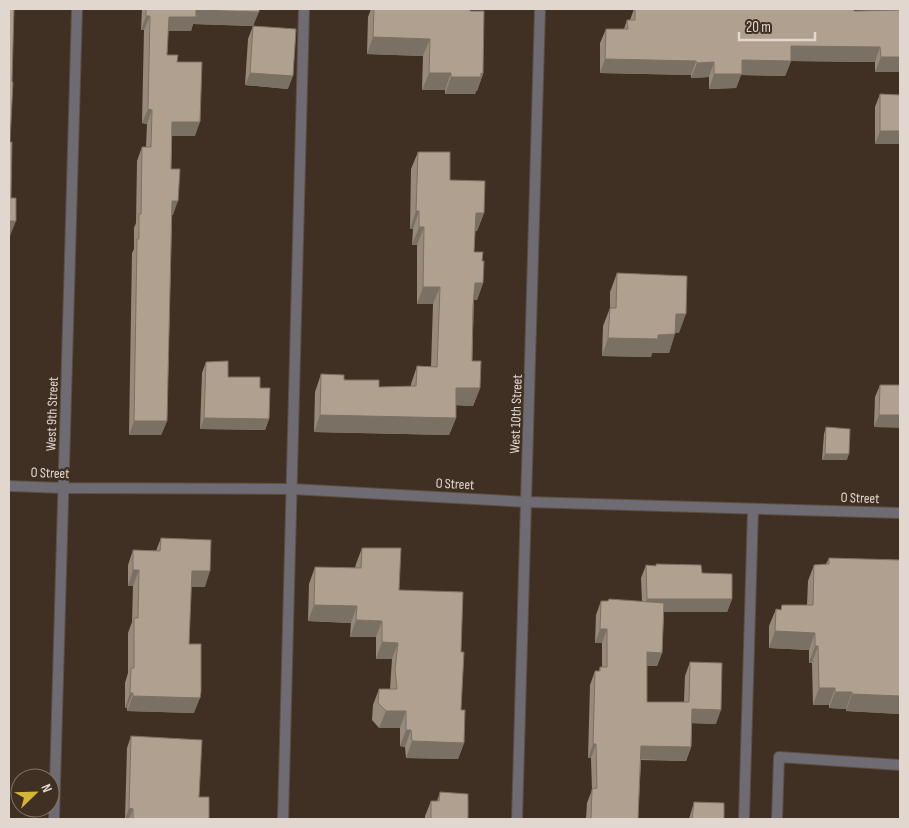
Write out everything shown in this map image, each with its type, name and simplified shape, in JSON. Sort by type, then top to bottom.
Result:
[{"type":"street","name":"West 9th Street","points":[[54,819],[77,9]]},
{"type":"street","points":[[283,819],[304,9]]},
{"type":"street","name":"West 10th Street","points":[[517,819],[540,9]]},
{"type":"street","name":"O Street","points":[[9,486],[292,489],[527,502],[900,513]]},
{"type":"street","points":[[744,819],[753,509]]},
{"type":"street","points":[[777,819],[779,757],[900,765]]},
{"type":"building","points":[[9,9],[14,9],[10,142],[12,142],[11,198],[16,198],[16,221],[9,221]]},
{"type":"building","points":[[146,9],[259,9],[259,12],[196,10],[196,17],[169,17],[167,55],[178,55],[177,62],[202,62],[200,122],[172,122],[171,169],[180,169],[178,201],[172,201],[167,421],[134,421],[137,239],[139,239],[139,214],[141,214],[142,147],[151,147],[152,110],[148,109],[150,16],[146,16]]},
{"type":"building","points":[[374,9],[470,9],[470,11],[484,11],[483,74],[481,73],[481,77],[451,77],[451,73],[429,73],[430,39],[373,37]]},
{"type":"building","points":[[635,9],[900,10],[900,57],[881,57],[880,47],[791,46],[791,61],[742,60],[742,74],[714,74],[714,62],[605,59],[606,29],[628,29],[627,20],[635,20]]},
{"type":"building","points":[[253,26],[296,29],[293,76],[250,73]]},
{"type":"building","points":[[880,94],[900,95],[900,131],[880,131]]},
{"type":"building","points":[[418,152],[450,152],[450,180],[485,181],[484,213],[476,213],[474,252],[483,252],[482,261],[484,261],[483,283],[475,283],[473,306],[472,361],[481,361],[480,388],[456,388],[456,418],[320,415],[321,374],[344,375],[344,380],[379,380],[379,387],[416,386],[417,366],[437,367],[440,287],[423,287],[424,227],[419,227],[419,211],[416,211]]},
{"type":"building","points":[[617,273],[687,276],[686,314],[676,314],[675,334],[658,335],[658,339],[608,338],[610,308],[616,308]]},
{"type":"building","points":[[228,361],[228,377],[260,377],[260,388],[270,388],[269,419],[204,418],[206,362]]},
{"type":"building","points":[[880,385],[900,385],[900,415],[879,415]]},
{"type":"building","points":[[826,427],[850,429],[849,454],[825,454]]},
{"type":"building","points":[[161,538],[211,540],[210,571],[192,571],[189,644],[201,644],[200,698],[133,696],[133,693],[130,693],[131,668],[134,668],[134,618],[138,618],[139,570],[133,570],[133,550],[160,551]]},
{"type":"building","points":[[362,548],[401,548],[399,590],[463,592],[461,652],[464,652],[461,710],[465,710],[464,743],[412,741],[411,730],[406,730],[406,711],[386,711],[378,703],[379,689],[397,689],[395,669],[398,643],[382,642],[382,621],[356,620],[357,606],[314,605],[315,567],[361,568]]},
{"type":"building","points":[[829,558],[900,560],[900,696],[852,694],[852,692],[835,692],[835,688],[819,688],[818,646],[815,646],[815,633],[775,631],[776,609],[781,610],[782,605],[813,605],[814,565],[829,564]]},
{"type":"building","points":[[656,564],[701,565],[702,573],[732,574],[732,599],[647,599],[646,565],[656,566]]},
{"type":"building","points":[[609,599],[664,603],[662,653],[647,652],[647,702],[689,702],[690,662],[722,663],[721,710],[692,709],[691,747],[641,746],[638,819],[591,819],[592,789],[597,788],[596,744],[593,744],[595,671],[600,671],[600,667],[607,667],[607,629],[600,629],[601,601],[608,601]]},
{"type":"building","points":[[131,736],[202,740],[199,797],[209,797],[209,819],[133,819],[133,809],[129,808]]},
{"type":"building","points":[[440,792],[468,794],[468,819],[431,819],[431,801],[439,801]]},
{"type":"building","points":[[694,802],[724,803],[724,819],[692,819]]}]
